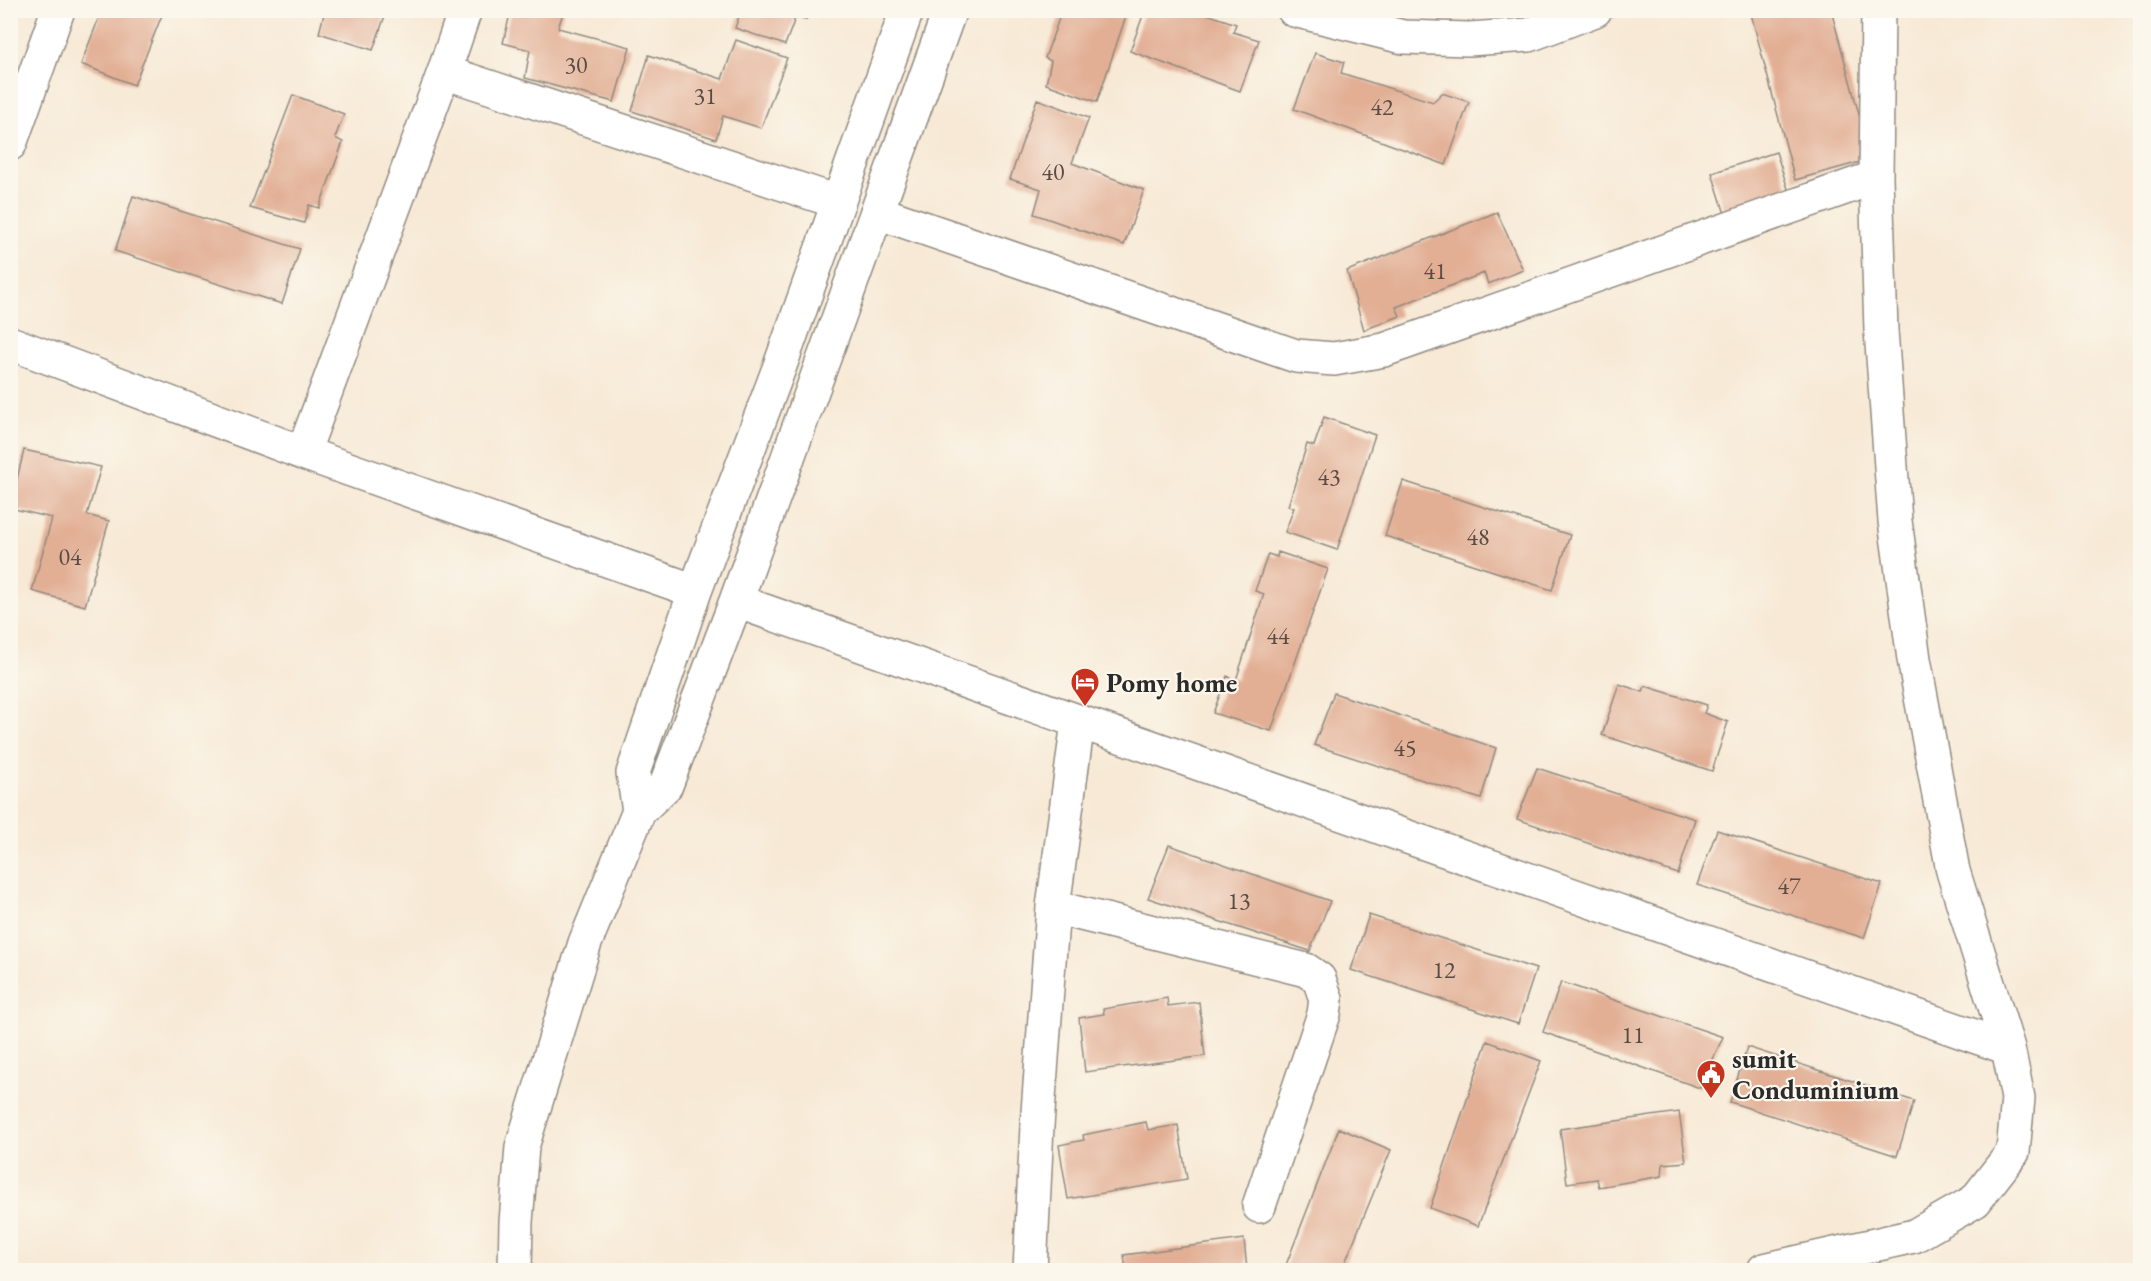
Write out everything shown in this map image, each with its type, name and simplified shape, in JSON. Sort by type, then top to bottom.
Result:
[{"type":"street","points":[[10,144],[58,10]]},
{"type":"street","points":[[303,453],[465,10]]},
{"type":"street","points":[[639,811],[633,772],[695,591],[781,363],[907,10]]},
{"type":"street","points":[[515,1270],[522,1147],[585,943],[639,811],[666,785],[736,601],[950,10]]},
{"type":"street","points":[[1294,10],[1403,37],[1469,39],[1529,35],[1596,10]]},
{"type":"street","points":[[1764,1270],[1914,1236],[1975,1201],[2013,1152],[2018,1098],[2008,1048],[1953,871],[1914,659],[1895,520],[1881,330],[1876,177],[1878,10]]},
{"type":"street","points":[[444,72],[837,202]]},
{"type":"street","points":[[877,212],[1296,357],[1334,359],[1384,350],[1876,177]]},
{"type":"street","points":[[10,343],[303,453],[695,591]]},
{"type":"street","points":[[736,601],[2008,1048]]},
{"type":"street","points":[[1030,1270],[1037,1126],[1053,907],[1078,722]]},
{"type":"street","points":[[633,772],[666,785]]},
{"type":"street","points":[[1053,907],[1306,970],[1319,979],[1326,999],[1324,1014],[1258,1206]]},
{"type":"building","points":[[102,10],[164,10],[134,85],[81,64]]},
{"type":"building","points":[[325,10],[387,10],[373,50],[319,33]]},
{"type":"building","points":[[511,10],[564,10],[558,28],[630,47],[614,102],[525,78],[530,50],[503,43]]},
{"type":"building","points":[[741,10],[809,10],[806,19],[796,16],[785,45],[735,28]]},
{"type":"building","points":[[1062,10],[1128,10],[1097,102],[1046,84],[1051,61],[1045,58]]},
{"type":"building","points":[[1145,10],[1195,10],[1236,24],[1233,32],[1259,40],[1240,91],[1130,51]]},
{"type":"building","points":[[1750,10],[1831,10],[1871,159],[1795,180]]},
{"type":"building","points":[[736,40],[787,58],[761,128],[723,116],[716,139],[632,111],[649,55],[722,79]]},
{"type":"building","points":[[1315,53],[1344,62],[1341,73],[1433,102],[1442,93],[1469,102],[1446,165],[1294,109]]},
{"type":"building","points":[[293,95],[344,114],[335,138],[343,142],[319,208],[309,205],[304,223],[250,208]]},
{"type":"building","points":[[1037,99],[1089,118],[1072,163],[1144,190],[1124,245],[1034,214],[1041,189],[1010,179]]},
{"type":"building","points":[[1776,152],[1789,192],[1725,214],[1712,173]]},
{"type":"building","points":[[133,196],[300,249],[282,304],[115,251]]},
{"type":"building","points":[[1497,212],[1523,270],[1488,284],[1484,273],[1396,307],[1400,316],[1364,330],[1347,271]]},
{"type":"building","points":[[1324,417],[1375,435],[1337,550],[1285,532],[1294,508],[1288,506],[1307,444],[1314,446]]},
{"type":"building","points":[[24,450],[101,467],[87,515],[109,521],[85,606],[32,591],[52,518],[10,508]]},
{"type":"building","points":[[1403,481],[1570,535],[1552,590],[1385,536]]},
{"type":"building","points":[[1278,552],[1328,569],[1271,731],[1213,713],[1227,676],[1236,680],[1264,594],[1255,591],[1268,554],[1277,557]]},
{"type":"building","points":[[1619,684],[1643,692],[1645,686],[1707,705],[1704,713],[1728,722],[1712,771],[1602,735]]},
{"type":"building","points":[[1334,693],[1496,748],[1481,799],[1314,745]]},
{"type":"building","points":[[1537,768],[1695,819],[1678,874],[1517,819]]},
{"type":"building","points":[[1717,830],[1882,884],[1864,938],[1697,885]]},
{"type":"building","points":[[1169,845],[1330,901],[1310,951],[1148,898]]},
{"type":"building","points":[[1369,915],[1536,969],[1518,1024],[1351,970]]},
{"type":"building","points":[[1561,982],[1723,1037],[1700,1088],[1543,1032]]},
{"type":"building","points":[[1167,998],[1168,1006],[1199,1002],[1205,1056],[1085,1072],[1079,1018],[1104,1014],[1103,1009]]},
{"type":"building","points":[[1487,1041],[1541,1061],[1478,1226],[1430,1208]]},
{"type":"building","points":[[1747,1047],[1914,1101],[1897,1156],[1730,1102]]},
{"type":"building","points":[[1679,1112],[1686,1162],[1663,1164],[1662,1176],[1599,1187],[1597,1179],[1567,1183],[1560,1129]]},
{"type":"building","points":[[1146,1122],[1148,1130],[1178,1125],[1187,1179],[1068,1199],[1059,1145],[1084,1140],[1083,1135]]},
{"type":"building","points":[[1339,1128],[1391,1150],[1342,1270],[1284,1270]]},
{"type":"building","points":[[1244,1239],[1247,1270],[1126,1270],[1124,1255]]},
{"type":"place","name":"Pomy home","points":[[1085,708]]},
{"type":"place","name":"sumit Conduminium","points":[[1711,1100]]}]
